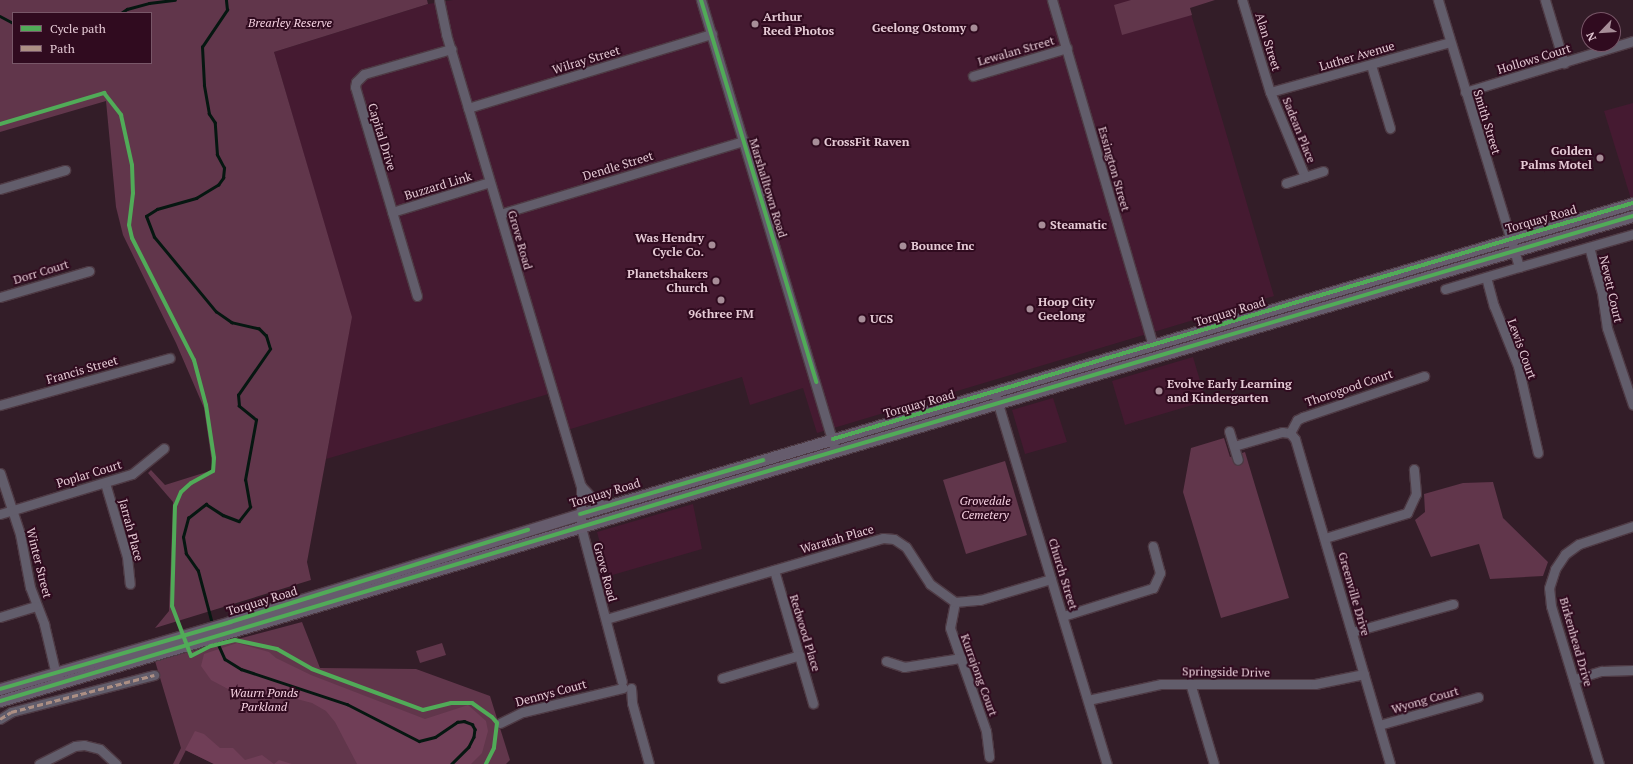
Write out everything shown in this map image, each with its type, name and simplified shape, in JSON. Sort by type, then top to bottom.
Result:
[{"type":"main road","name":"Torquay Road","points":[[0,701],[233,633],[836,451],[1153,345],[1633,203]]},
{"type":"main road","name":"Torquay Road","points":[[0,689],[230,622],[604,506],[833,439],[996,397],[1633,216]]},
{"type":"street","name":"Grove Road","points":[[439,0],[450,49],[581,486],[581,527],[606,619],[625,685],[632,702],[649,764]]},
{"type":"street","name":"Marshalltown Road","points":[[701,0],[836,451]]},
{"type":"street","name":"Essington Street","points":[[1052,0],[1153,345]]},
{"type":"street","name":"Alan Street","points":[[1242,0],[1270,92]]},
{"type":"street","name":"Smith Street","points":[[1438,0],[1514,250]]},
{"type":"street","points":[[1545,0],[1564,63]]},
{"type":"street","name":"Wilray Street","points":[[468,108],[712,34]]},
{"type":"street","name":"Luther Avenue","points":[[1270,92],[1450,42]]},
{"type":"street","name":"Hollows Court","points":[[1465,92],[1633,42]]},
{"type":"street","name":"Lewalan Street","points":[[973,76],[1066,48]]},
{"type":"street","name":"Capital Drive","points":[[417,296],[355,87],[356,82],[364,74],[450,49]]},
{"type":"street","points":[[1371,65],[1390,128]]},
{"type":"street","name":"Sadean Place","points":[[1270,92],[1305,177]]},
{"type":"street","name":"Dendle Street","points":[[500,214],[744,141]]},
{"type":"street","points":[[0,189],[66,170]]},
{"type":"street","name":"Sadean Place","points":[[1286,183],[1323,171]]},
{"type":"street","name":"Buzzard Link","points":[[392,212],[490,182]]},
{"type":"street","name":"Nevett Court","points":[[1445,289],[1633,234]]},
{"type":"street","name":"Nevett Court","points":[[1589,247],[1602,293],[1607,328],[1633,405]]},
{"type":"street","points":[[1514,250],[1519,267]]},
{"type":"street","name":"Dorr Court","points":[[0,297],[89,271]]},
{"type":"street","name":"Lewis Court","points":[[1486,277],[1494,306],[1518,366],[1538,453]]},
{"type":"street","name":"Francis Street","points":[[0,405],[170,358]]},
{"type":"street","name":"Thorogood Court","points":[[1290,433],[1297,420],[1303,417],[1424,376]]},
{"type":"street","name":"Church Street","points":[[996,397],[1107,764]]},
{"type":"street","points":[[1229,431],[1238,460]]},
{"type":"street","points":[[1234,446],[1280,432],[1290,433]]},
{"type":"street","name":"Greenville Drive","points":[[1290,433],[1296,441],[1390,764]]},
{"type":"street","name":"Poplar Court","points":[[0,514],[132,474],[164,448]]},
{"type":"street","points":[[1325,538],[1407,513],[1416,494],[1414,469]]},
{"type":"street","name":"Winter Street","points":[[0,473],[13,510],[30,587],[44,624],[59,684]]},
{"type":"street","name":"Jarrah Place","points":[[105,483],[127,557],[130,584]]},
{"type":"street","name":"Grove Road","points":[[581,486],[594,500],[604,506]]},
{"type":"street","name":"Birkenhead Drive","points":[[1599,764],[1551,606],[1549,588],[1555,569],[1566,554],[1579,544],[1633,526]]},
{"type":"street","name":"Waratah Place","points":[[606,619],[883,538],[894,539],[910,552],[930,584],[955,602]]},
{"type":"street","points":[[1063,616],[1153,588],[1160,573],[1153,546]]},
{"type":"street","name":"Redwood Place","points":[[774,570],[813,703]]},
{"type":"street","points":[[955,602],[980,600],[1051,579]]},
{"type":"street","name":"Kurrajong Court","points":[[955,602],[950,628],[986,731],[989,757]]},
{"type":"street","points":[[1352,632],[1453,604]]},
{"type":"street","points":[[0,617],[36,606]]},
{"type":"street","points":[[722,678],[800,655]]},
{"type":"street","points":[[886,661],[904,667],[961,658]]},
{"type":"street","points":[[1574,680],[1602,671],[1633,670]]},
{"type":"street","name":"Springside Drive","points":[[1088,700],[1139,687],[1190,682],[1315,684],[1364,674]]},
{"type":"street","points":[[0,719],[11,712],[154,675]]},
{"type":"street","points":[[1190,682],[1214,764]]},
{"type":"street","name":"Dennys Court","points":[[500,722],[523,712],[625,685]]},
{"type":"street","name":"Wyong Court","points":[[1379,725],[1478,697]]},
{"type":"street","points":[[39,764],[75,746],[84,745],[100,749],[116,764]]},
{"type":"shaded area","points":[[453,0],[1187,0],[1274,296],[817,433],[803,388],[750,405],[742,377],[564,431],[552,393],[326,459],[351,317],[274,52],[428,4]]},
{"type":"shaded area","points":[[1633,103],[1633,198],[1631,199],[1604,111]]},
{"type":"shaded area","name":"Evolve Early Learning and Kindergarten","points":[[1193,357],[1206,401],[1125,425],[1112,381]]},
{"type":"shaded area","points":[[1053,398],[1067,442],[1025,454],[1012,410]]},
{"type":"shaded area","points":[[693,504],[702,549],[609,576],[597,532]]},
{"type":"shaded area","points":[[237,643],[269,652],[276,658],[311,675],[425,719],[468,705],[486,721],[488,731],[482,753],[471,764],[357,764],[335,722],[326,711],[312,703],[293,698],[228,689],[211,680],[201,666],[204,654]]},
{"type":"shaded area","points":[[195,731],[204,734],[220,748],[233,748],[245,760],[262,755],[274,764],[214,764],[185,750]]},
{"type":"shaded area","points":[[279,760],[292,764],[274,764]]},
{"type":"green space","name":"Brearley Reserve","points":[[0,0],[427,0],[428,4],[274,52],[352,317],[307,562],[311,580],[155,628],[169,611],[173,502],[148,473],[151,470],[165,485],[213,470],[204,408],[176,343],[123,235],[116,207],[106,101],[0,132]]},
{"type":"green space","points":[[1131,0],[1215,0],[1190,8],[1192,15],[1122,35],[1114,5]]},
{"type":"green space","points":[[1224,438],[1230,457],[1245,452],[1289,598],[1221,618],[1183,492],[1191,448]]},
{"type":"green space","name":"Grovedale Cemetery","points":[[1005,461],[1027,535],[966,554],[943,480]]},
{"type":"green space","points":[[1493,482],[1503,518],[1548,562],[1543,576],[1490,579],[1479,544],[1431,557],[1415,520],[1425,512],[1424,494],[1463,483]]},
{"type":"green space","name":"Waurn Ponds Parkland","points":[[302,622],[320,668],[416,669],[490,696],[510,760],[506,764],[214,764],[186,750],[179,764],[173,764],[181,748],[155,661]]},
{"type":"green space","points":[[442,643],[446,655],[420,663],[416,651]]},
{"type":"waterway","points":[[122,12],[127,9],[149,3],[175,0]]},
{"type":"waterway","points":[[212,624],[198,571],[186,554],[183,537],[188,518],[206,504],[223,515],[239,521],[250,507],[245,480],[256,420],[239,406],[238,395],[270,349],[266,336],[259,329],[232,323],[216,312],[154,237],[146,216],[157,209],[196,198],[218,185],[223,178],[224,168],[217,155],[215,123],[209,114],[204,85],[202,47],[227,10],[226,0]]},
{"type":"waterway","points":[[0,16],[12,22]]},
{"type":"waterway","points":[[216,639],[225,659],[241,669],[347,704],[419,741],[435,737],[457,722],[464,721],[472,724],[475,729],[474,737],[469,747],[452,764]]},
{"type":"marked path","points":[[0,719],[11,712],[154,675]]},
{"type":"cycle path","points":[[701,0],[816,382]]},
{"type":"cycle path","points":[[0,124],[104,93],[121,115],[132,165],[133,193],[129,225],[132,238],[194,360],[206,405],[214,458],[213,471],[191,483],[181,492],[175,506],[172,606],[191,656],[211,646],[235,640],[277,649],[312,669],[423,710],[451,703],[472,703],[492,717],[497,723],[494,748],[486,764]]},
{"type":"cycle path","points":[[833,439],[1633,203]]},
{"type":"cycle path","points":[[0,701],[724,484],[1633,216]]},
{"type":"cycle path","points":[[580,514],[763,460]]},
{"type":"cycle path","points":[[0,689],[230,622],[528,530]]},
{"type":"place","name":"Arthur Reed Photos","points":[[755,24]]},
{"type":"place","name":"Geelong Ostomy","points":[[974,28]]},
{"type":"place","name":"CrossFit Raven","points":[[816,142]]},
{"type":"place","name":"Golden Palms Motel","points":[[1600,158]]},
{"type":"place","name":"Steamatic","points":[[1042,225]]},
{"type":"place","name":"Was Hendry Cycle Co.","points":[[712,245]]},
{"type":"place","name":"Bounce Inc","points":[[903,246]]},
{"type":"place","name":"Planetshakers Church","points":[[716,281]]},
{"type":"place","name":"96three FM","points":[[721,300]]},
{"type":"place","name":"Hoop City Geelong","points":[[1030,309]]},
{"type":"place","name":"UCS","points":[[862,319]]},
{"type":"place","name":"Evolve Early Learning and Kindergarten","points":[[1159,391]]}]
